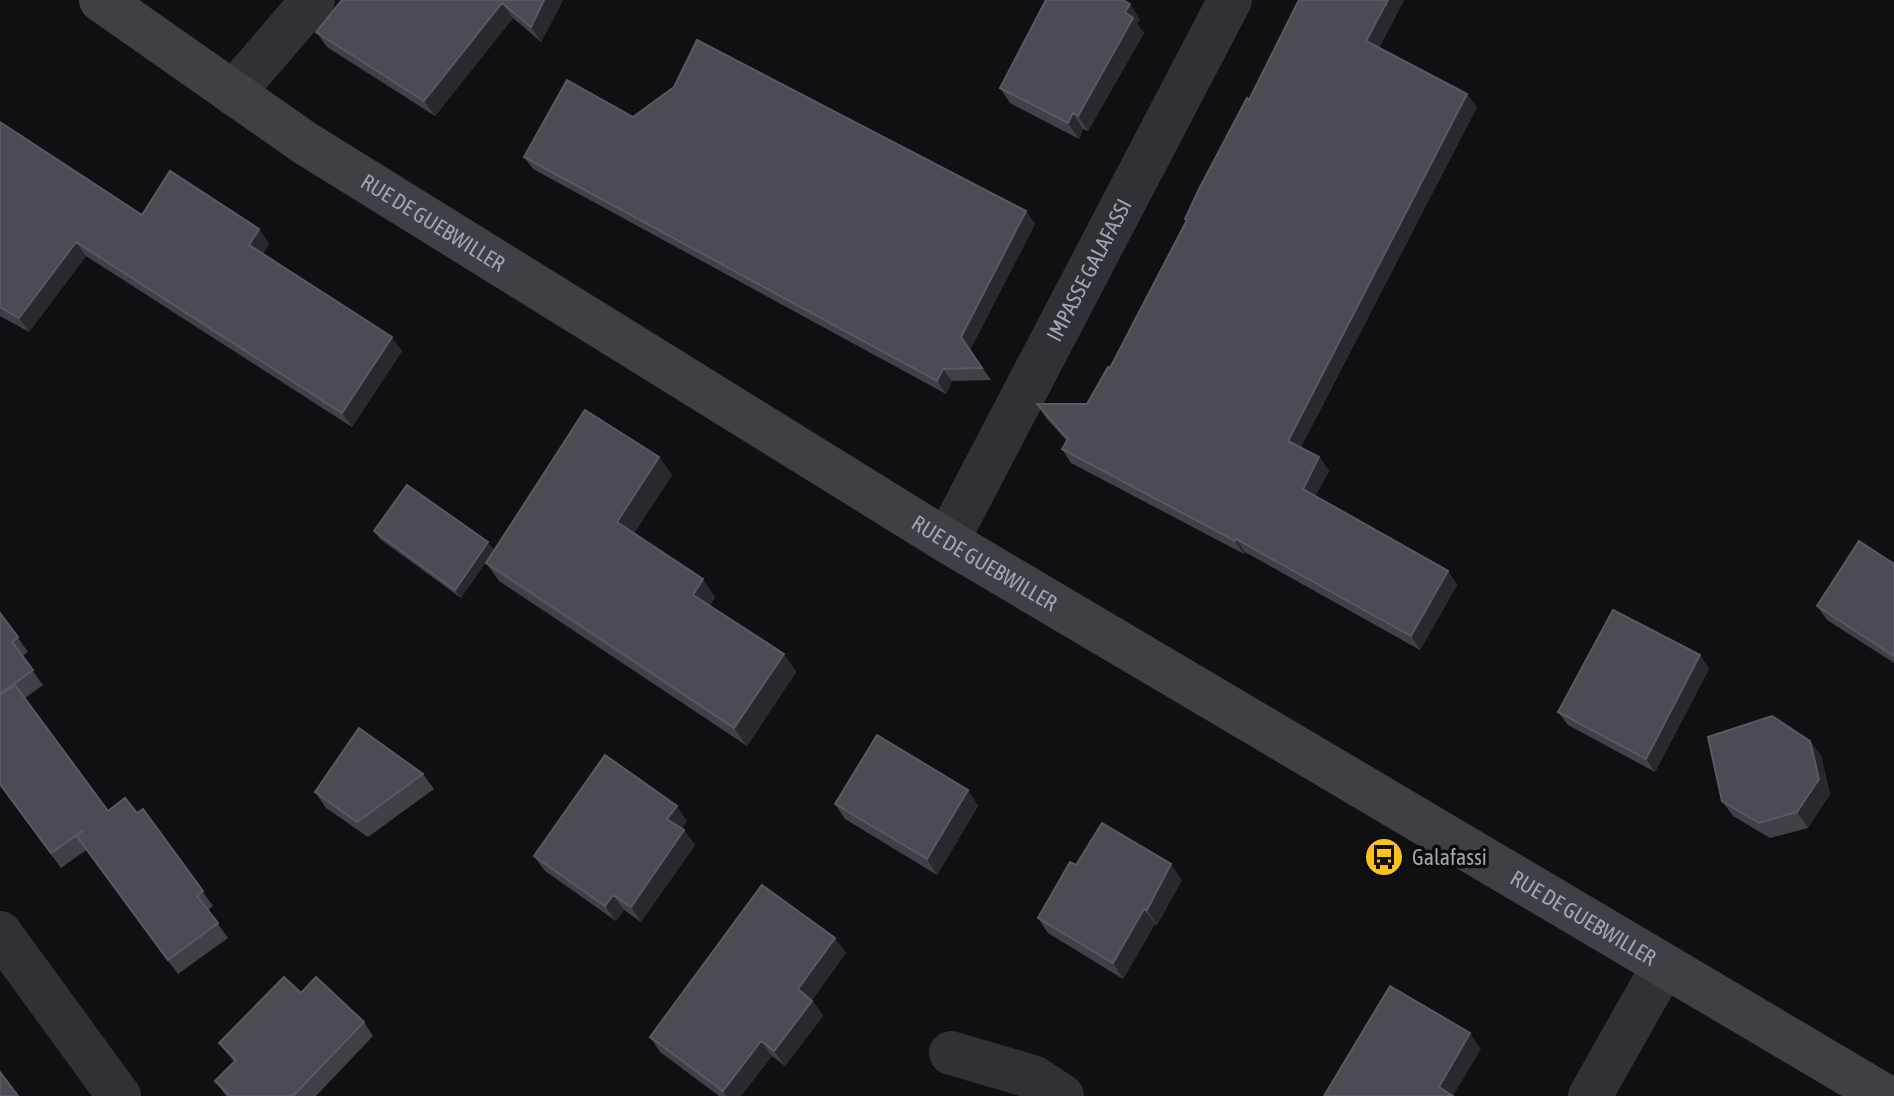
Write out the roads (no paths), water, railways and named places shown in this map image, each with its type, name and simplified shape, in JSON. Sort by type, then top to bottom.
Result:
[{"type":"main road","name":"RUE DE GUEBWILLER","points":[[101,0],[305,143],[947,541],[1885,1096]]},
{"type":"street","points":[[233,93],[313,0]]},
{"type":"street","name":"IMPASSE GALAFASSI","points":[[947,541],[1230,0]]},
{"type":"street","points":[[0,933],[119,1096]]},
{"type":"street","points":[[1590,1096],[1664,965]]},
{"type":"street","points":[[951,1053],[1033,1077],[1062,1096]]},
{"type":"place","name":"Galafassi","points":[[1384,857]]}]
